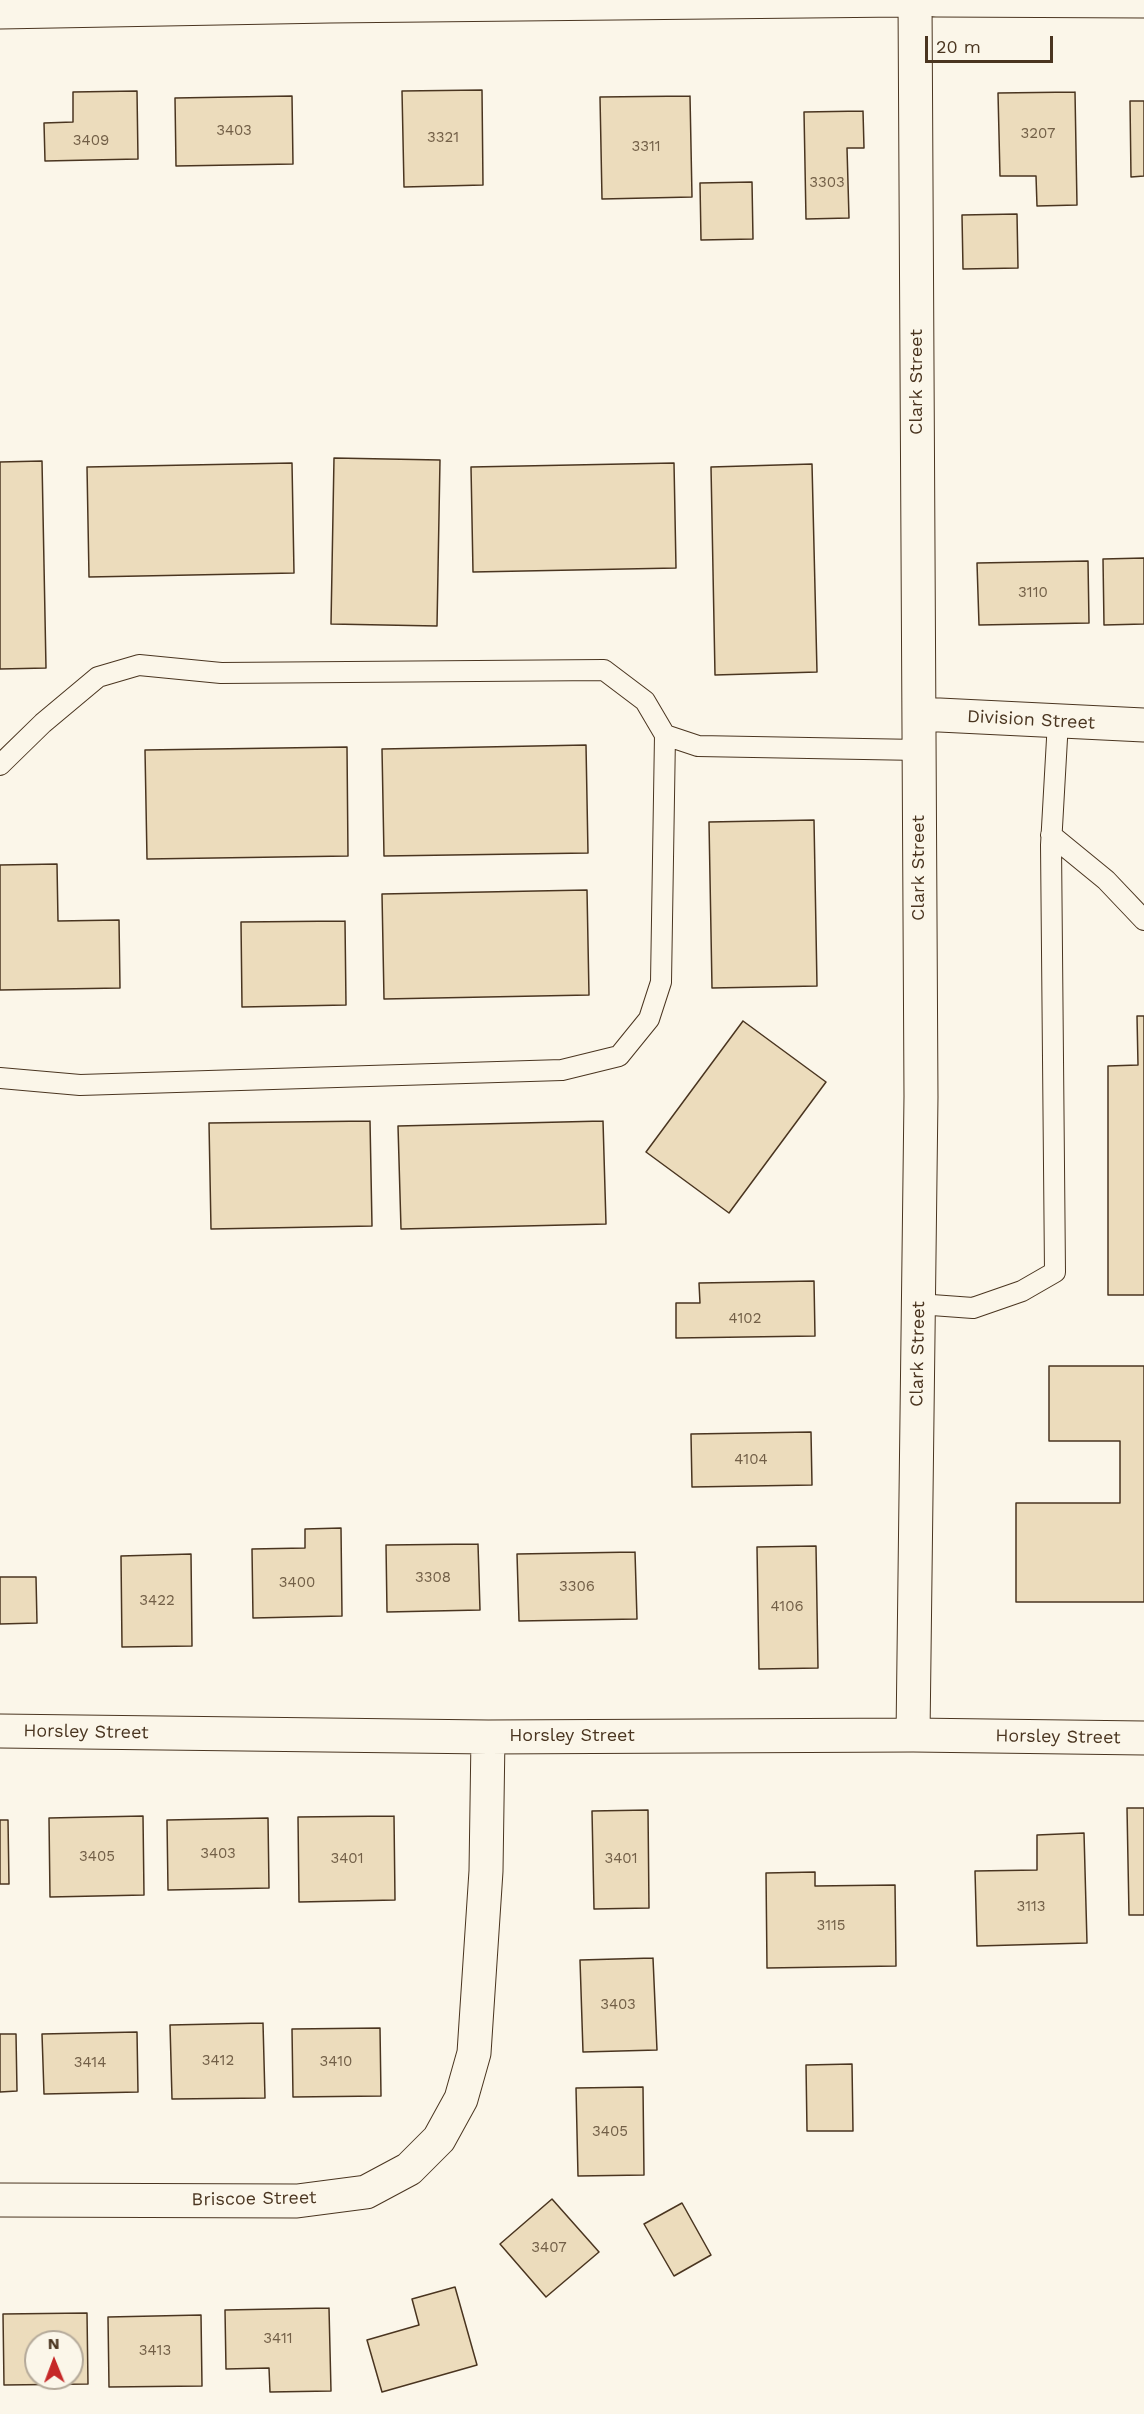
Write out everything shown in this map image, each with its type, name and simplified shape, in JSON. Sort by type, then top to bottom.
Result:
[{"type":"street","points":[[0,12],[330,3],[902,0]]},
{"type":"street","name":"Clark Street","points":[[913,1735],[921,1096],[915,0]]},
{"type":"street","points":[[936,0],[1144,1]]},
{"type":"street","name":"Division Street","points":[[919,714],[1144,726]]},
{"type":"street","name":"Horsley Street","points":[[0,1731],[488,1737],[913,1735],[1144,1738]]},
{"type":"street","name":"Briscoe Street","points":[[0,2200],[297,2201],[366,2192],[409,2169],[439,2139],[461,2099],[474,2053],[486,1871],[488,1737]]},
{"type":"lane","points":[[0,765],[43,723],[98,677],[139,665],[221,674],[604,670],[645,701],[665,735],[661,982],[649,1019],[619,1056],[562,1070],[80,1085],[0,1078]]},
{"type":"lane","points":[[918,1304],[973,1308],[1022,1291],[1055,1272],[1051,835],[1058,721]]},
{"type":"lane","points":[[665,735],[698,746],[919,750]]},
{"type":"lane","points":[[1051,835],[1106,880],[1144,920]]},
{"type":"building","points":[[482,90],[483,185],[404,187],[402,91]]},
{"type":"building","points":[[137,91],[138,159],[45,161],[44,123],[73,122],[73,92]]},
{"type":"building","points":[[1075,92],[1077,205],[1037,206],[1036,176],[1000,176],[998,93]]},
{"type":"building","points":[[292,96],[293,164],[176,166],[175,98]]},
{"type":"building","points":[[690,96],[692,197],[602,199],[600,97]]},
{"type":"building","points":[[1130,101],[1144,101],[1144,176],[1131,177]]},
{"type":"building","points":[[863,111],[864,148],[847,148],[849,218],[806,219],[804,112]]},
{"type":"building","points":[[752,182],[753,239],[701,240],[700,183]]},
{"type":"building","points":[[1017,214],[1018,268],[963,269],[962,215]]},
{"type":"building","points":[[334,458],[440,460],[437,626],[331,624]]},
{"type":"building","points":[[42,461],[46,668],[0,669],[0,462]]},
{"type":"building","points":[[292,463],[294,573],[89,577],[87,467]]},
{"type":"building","points":[[674,463],[676,568],[473,572],[471,467]]},
{"type":"building","points":[[812,464],[817,672],[715,675],[711,467]]},
{"type":"building","points":[[1144,558],[1144,624],[1104,625],[1103,559]]},
{"type":"building","points":[[1088,561],[1089,623],[979,625],[977,563]]},
{"type":"building","points":[[586,745],[588,853],[384,856],[382,749]]},
{"type":"building","points":[[347,747],[348,856],[147,859],[145,750]]},
{"type":"building","points":[[814,820],[817,986],[712,988],[709,822]]},
{"type":"building","points":[[57,864],[58,921],[119,920],[120,988],[0,990],[0,865]]},
{"type":"building","points":[[587,890],[589,995],[384,999],[382,894]]},
{"type":"building","points":[[345,921],[346,1005],[242,1007],[241,922]]},
{"type":"building","points":[[1137,1016],[1144,1016],[1144,1295],[1108,1295],[1108,1066],[1138,1065]]},
{"type":"building","points":[[743,1021],[826,1082],[729,1213],[646,1152]]},
{"type":"building","points":[[370,1121],[372,1226],[211,1229],[209,1123]]},
{"type":"building","points":[[603,1121],[606,1224],[401,1229],[398,1126]]},
{"type":"building","points":[[814,1281],[815,1336],[676,1338],[676,1303],[700,1303],[699,1283]]},
{"type":"building","points":[[1049,1366],[1144,1366],[1144,1602],[1016,1602],[1016,1503],[1120,1503],[1120,1441],[1049,1441]]},
{"type":"building","points":[[811,1432],[812,1485],[692,1487],[691,1434]]},
{"type":"building","points":[[341,1528],[342,1616],[253,1618],[252,1549],[305,1548],[305,1529]]},
{"type":"building","points":[[478,1544],[480,1610],[387,1612],[386,1545]]},
{"type":"building","points":[[816,1546],[818,1668],[759,1669],[757,1547]]},
{"type":"building","points":[[635,1552],[637,1619],[519,1621],[517,1554]]},
{"type":"building","points":[[191,1554],[192,1646],[122,1647],[121,1556]]},
{"type":"building","points":[[0,1577],[36,1577],[37,1623],[0,1624]]},
{"type":"building","points":[[1127,1808],[1144,1808],[1144,1915],[1129,1915]]},
{"type":"building","points":[[648,1810],[649,1908],[594,1909],[592,1811]]},
{"type":"building","points":[[143,1816],[144,1895],[50,1897],[49,1818]]},
{"type":"building","points":[[394,1816],[395,1900],[299,1902],[298,1817]]},
{"type":"building","points":[[268,1818],[269,1888],[168,1890],[167,1820]]},
{"type":"building","points":[[0,1820],[8,1820],[9,1884],[0,1884]]},
{"type":"building","points":[[1084,1833],[1087,1943],[977,1946],[975,1871],[1037,1870],[1037,1835]]},
{"type":"building","points":[[815,1872],[815,1886],[895,1885],[896,1966],[767,1968],[766,1873]]},
{"type":"building","points":[[653,1958],[657,2050],[583,2052],[580,1960]]},
{"type":"building","points":[[263,2023],[265,2098],[172,2099],[170,2025]]},
{"type":"building","points":[[380,2028],[381,2096],[293,2097],[292,2029]]},
{"type":"building","points":[[137,2032],[138,2092],[44,2094],[42,2034]]},
{"type":"building","points":[[0,2034],[16,2034],[17,2091],[0,2092]]},
{"type":"building","points":[[852,2064],[853,2131],[807,2131],[806,2065]]},
{"type":"building","points":[[643,2087],[644,2175],[578,2176],[576,2088]]},
{"type":"building","points":[[552,2199],[599,2252],[546,2297],[500,2244]]},
{"type":"building","points":[[682,2203],[711,2255],[674,2276],[644,2224]]},
{"type":"building","points":[[455,2287],[477,2365],[382,2392],[367,2340],[419,2325],[412,2299]]},
{"type":"building","points":[[329,2308],[331,2391],[270,2392],[269,2368],[226,2369],[225,2310]]},
{"type":"building","points":[[87,2313],[88,2384],[84,2384],[84,2330],[24,2330],[24,2385],[4,2385],[3,2314]]},
{"type":"building","points":[[201,2315],[202,2386],[109,2387],[108,2317]]}]
